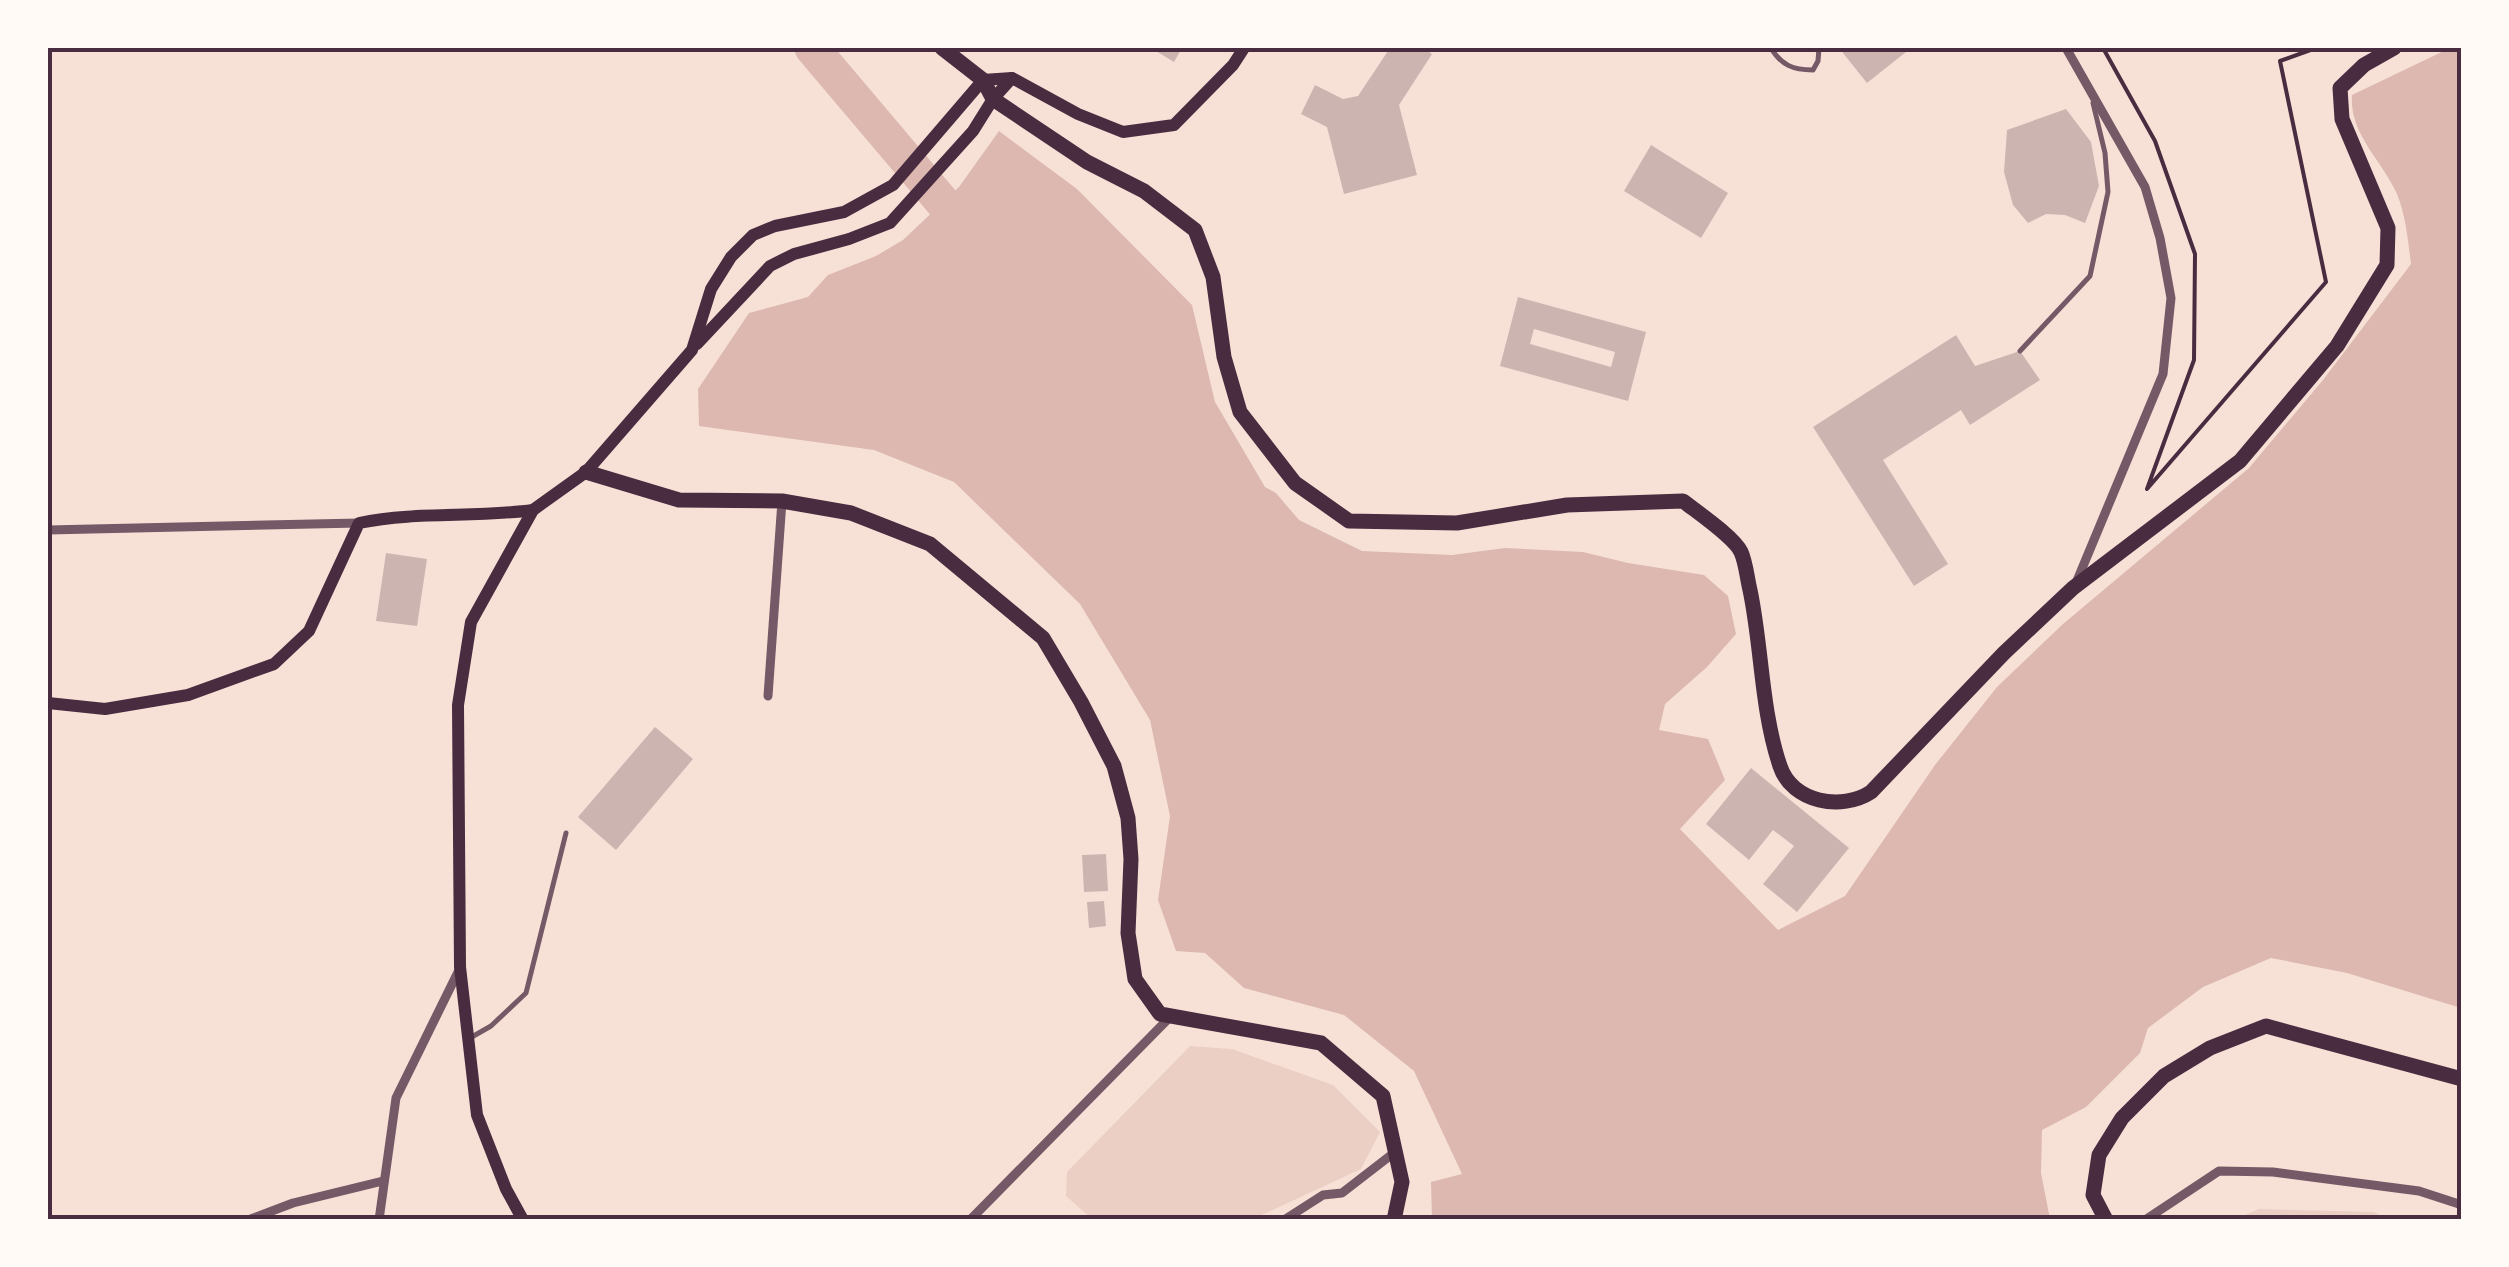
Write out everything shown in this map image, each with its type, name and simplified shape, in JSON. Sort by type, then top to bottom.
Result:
[{"type":"main road","points":[[942,48],[983,80],[993,99],[1086,162],[1144,191],[1195,230],[1213,277],[1224,357],[1240,412],[1295,483],[1348,521],[1457,523],[1567,505],[1683,501],[1741,550],[1780,771],[1802,792],[1848,803],[1871,792],[2004,653],[2074,588],[2240,462],[2337,346],[2387,264],[2388,228],[2342,119],[2340,88],[2364,64],[2394,48]]},
{"type":"main road","points":[[692,350],[711,289],[731,257],[753,236],[775,226],[844,212],[892,185],[983,80],[1012,78],[1078,114],[1123,132],[1174,125],[1233,65],[1244,48]]},
{"type":"main road","points":[[524,1220],[506,1189],[477,1115],[460,967],[458,705],[471,622],[533,510],[586,472],[770,266],[794,254],[890,224],[973,132],[993,99],[1012,78]]},
{"type":"main road","points":[[586,472],[680,500],[782,501],[851,513],[930,544],[1043,638],[1114,766],[1128,818],[1128,933],[1134,979],[1160,1014],[1321,1043],[1383,1096],[1402,1182],[1394,1220]]},
{"type":"main road","points":[[48,704],[105,709],[188,695],[274,664],[309,631],[359,523],[396,516],[488,516],[533,510]]},
{"type":"main road","points":[[2106,1220],[2093,1194],[2099,1155],[2122,1118],[2164,1076],[2210,1048],[2252,1031],[2266,1026],[2462,1079]]},
{"type":"street","points":[[2066,48],[2145,187],[2160,238],[2170,298],[2163,374],[2074,588]]},
{"type":"street","points":[[768,696],[782,501]]},
{"type":"street","points":[[48,530],[359,523]]},
{"type":"street","points":[[379,1220],[396,1098],[460,967]]},
{"type":"street","points":[[970,1220],[1171,1016]]},
{"type":"street","points":[[1284,1220],[1323,1195],[1342,1193],[1395,1151]]},
{"type":"street","points":[[2145,1220],[2219,1171],[2273,1172],[2419,1191],[2462,1204]]},
{"type":"street","points":[[248,1220],[383,1181]]},
{"type":"lane","points":[[1771,48],[1778,59],[1795,70],[1812,70],[1819,48]]},
{"type":"lane","points":[[2020,352],[2090,276],[2108,192],[2106,152],[2090,90]]},
{"type":"lane","points":[[467,1040],[491,1026],[526,993],[566,832]]},
{"type":"path","points":[[2102,48],[2155,140],[2196,254],[2194,360],[2147,489],[2326,282],[2280,62],[2316,48]]},
{"type":"shaded area","points":[[2450,48],[2462,48],[2461,1008],[2347,973],[2271,958],[2203,987],[2148,1028],[2140,1053],[2086,1107],[2042,1130],[2041,1173],[2050,1219],[1432,1219],[1431,1182],[1462,1174],[1414,1071],[1344,1015],[1244,988],[1205,953],[1176,951],[1158,900],[1170,816],[1150,720],[1080,604],[954,482],[874,450],[699,426],[698,389],[749,313],[808,297],[828,275],[876,256],[903,240],[959,187],[999,131],[1077,189],[1192,305],[1215,402],[1265,487],[1276,493],[1299,520],[1362,551],[1452,555],[1505,548],[1583,552],[1704,575],[1728,596],[1736,634],[1707,667],[1665,704],[1659,730],[1708,739],[1725,780],[1680,829],[1778,930],[1845,896],[1935,765],[1997,687],[2063,624],[2249,468],[2323,380],[2411,264],[2400,202],[2361,134],[2352,109],[2352,95]]},
{"type":"shaded area","points":[[1190,1046],[1232,1049],[1333,1085],[1380,1132],[1361,1169],[1253,1219],[1092,1219],[1066,1196],[1067,1172]]},
{"type":"shaded area","points":[[2259,1209],[2374,1212],[2387,1219],[2235,1219]]},
{"type":"building","points":[[1151,48],[1182,48],[1174,62]]},
{"type":"building","points":[[1390,48],[1423,48],[1432,54],[1399,105],[1417,175],[1344,194],[1327,127],[1301,114],[1315,85],[1343,99],[1358,96]]},
{"type":"building","points":[[1839,48],[1911,48],[1867,83]]},
{"type":"building","points":[[2066,109],[2091,142],[2099,186],[2085,223],[2065,215],[2046,214],[2028,223],[2013,205],[2004,172],[2007,130]]},
{"type":"building","points":[[1651,145],[1728,193],[1701,238],[1624,191]]},
{"type":"building","points":[[1518,297],[1646,332],[1628,401],[1500,366]],"holes":[[[1534,329],[1615,352],[1611,367],[1530,344]]]},
{"type":"building","points":[[1956,335],[1975,366],[2020,351],[2040,380],[1970,425],[1961,410],[1883,460],[1948,564],[1914,586],[1813,427]]},
{"type":"building","points":[[386,553],[427,559],[417,626],[376,621]]},
{"type":"building","points":[[655,727],[693,759],[616,850],[578,817]]},
{"type":"building","points":[[1751,768],[1849,848],[1797,912],[1763,884],[1794,846],[1773,830],[1749,860],[1706,824]]},
{"type":"building","points":[[1106,854],[1108,891],[1084,892],[1082,855]]},
{"type":"building","points":[[1104,901],[1106,926],[1089,928],[1087,902]]},
{"type":"waterway","points":[[812,48],[972,237]]}]
